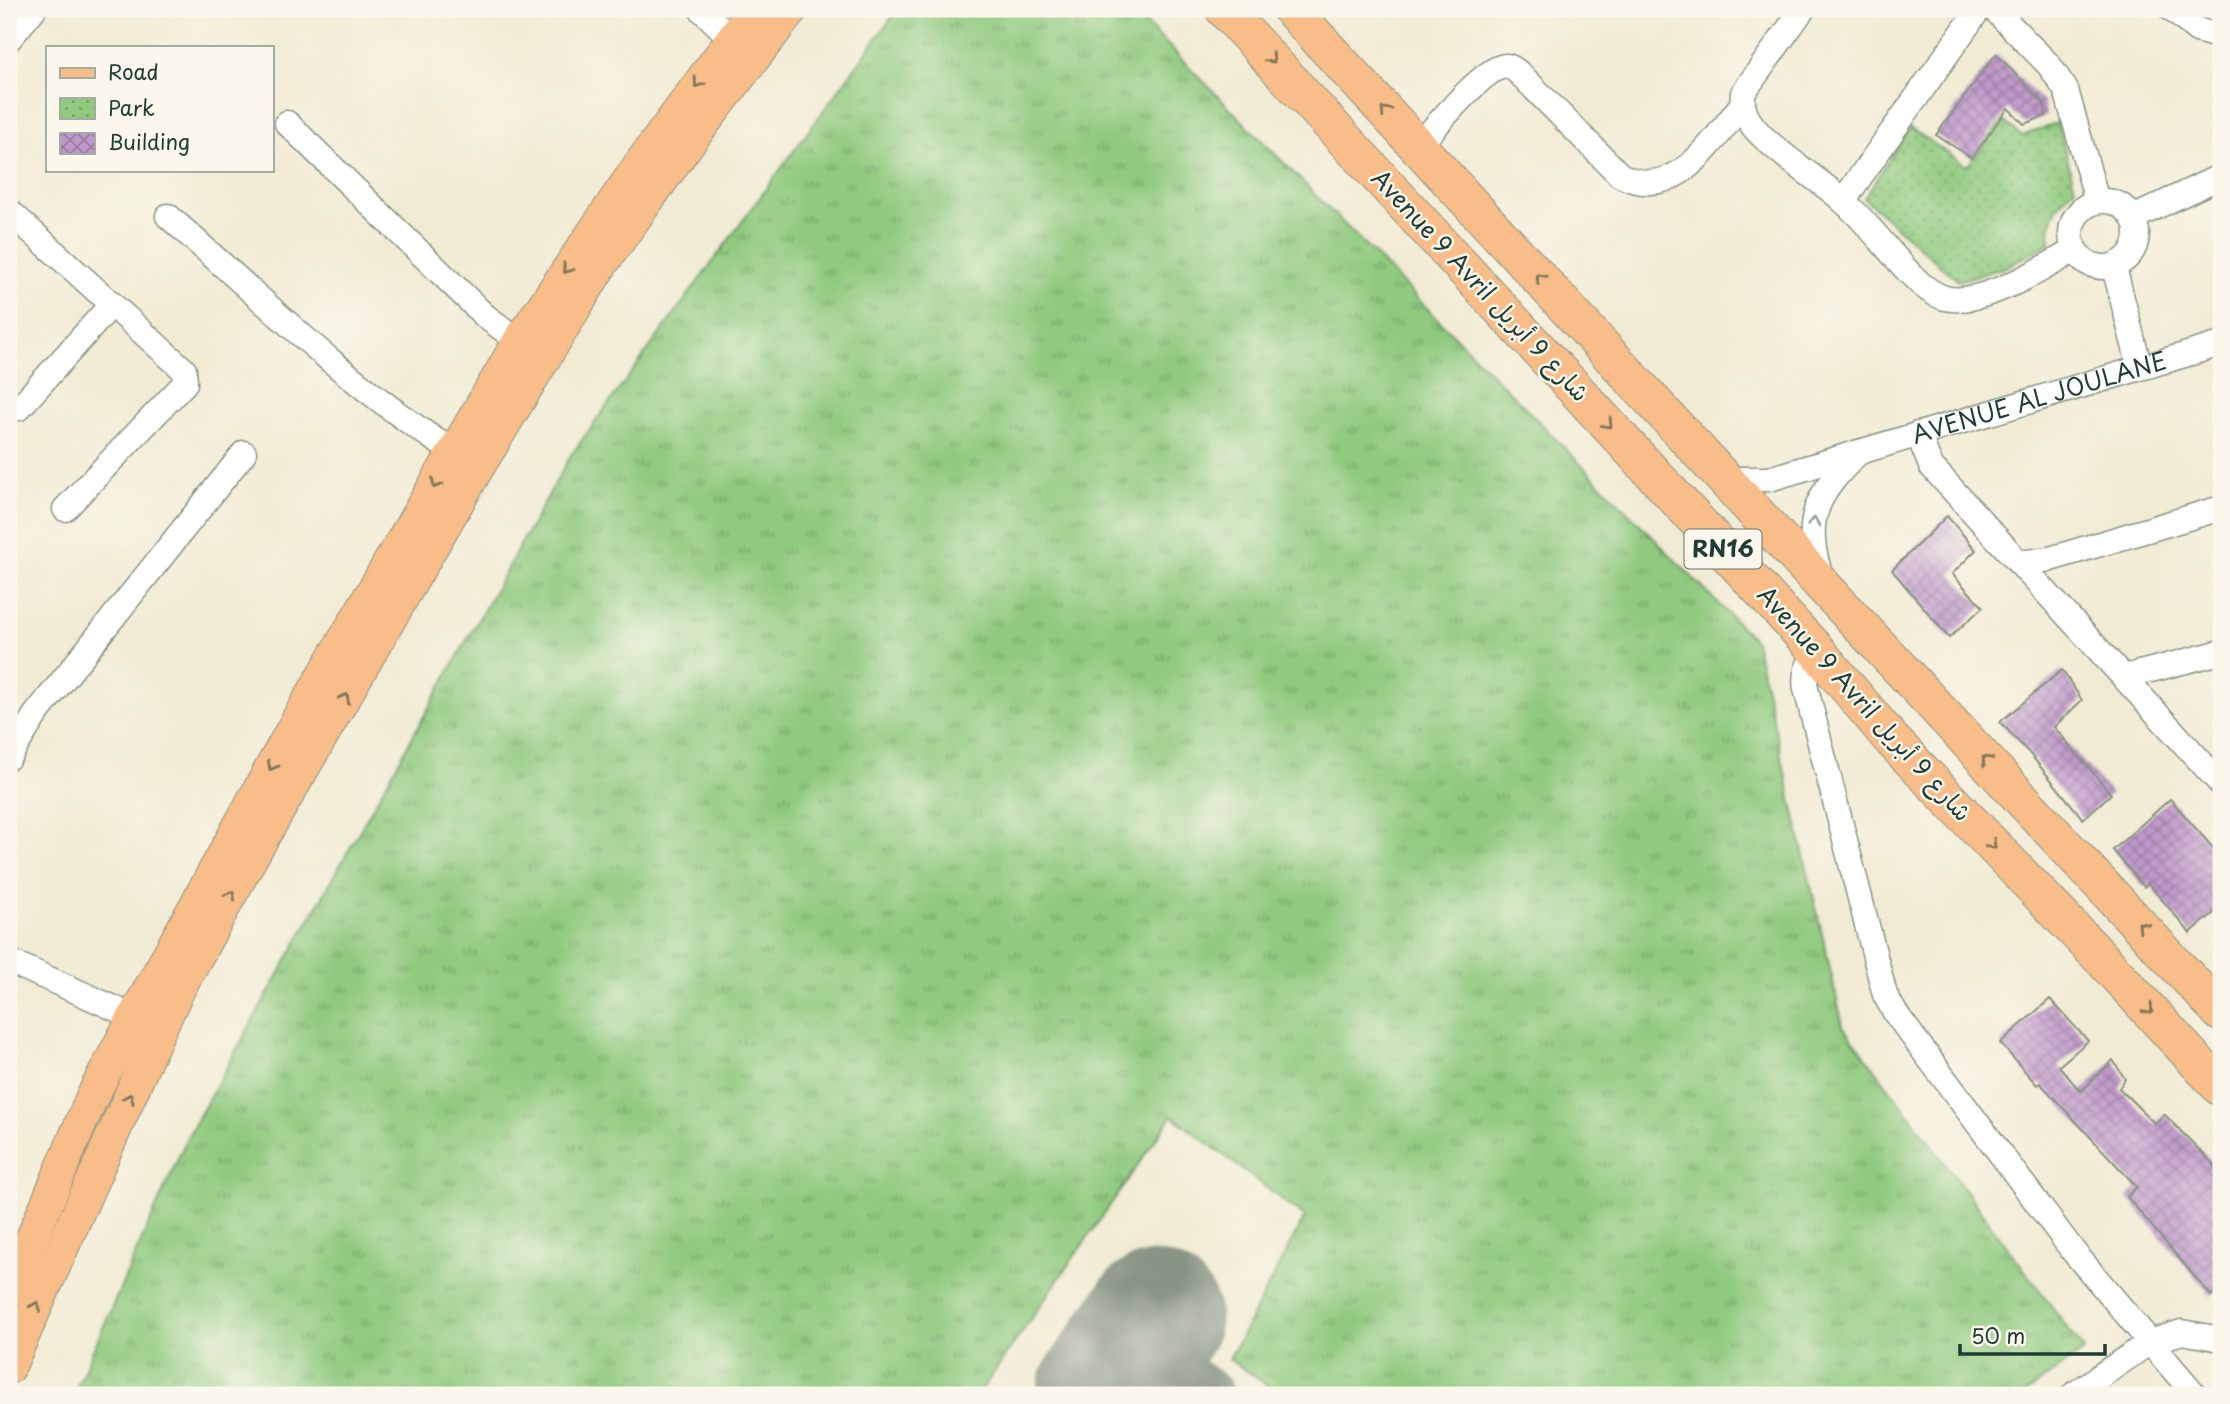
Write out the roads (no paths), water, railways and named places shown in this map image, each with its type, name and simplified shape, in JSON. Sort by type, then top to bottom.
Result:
[{"type":"highway","name":"Avenue 9 Avril شارع 9 أبريل","points":[[1224,9],[1818,652],[1891,739],[2102,959],[2221,1088]]},
{"type":"highway","name":"Avenue 9 Avril شارع 9 أبريل","points":[[1301,12],[1418,146],[2221,1013]]},
{"type":"main road","points":[[9,1292],[92,1097],[300,715],[519,341],[616,198],[754,9]]},
{"type":"main road","points":[[9,1368],[163,1021],[254,853],[476,471],[600,267],[685,148],[792,9]]},
{"type":"street","points":[[9,39],[34,9]]},
{"type":"street","points":[[701,9],[731,38]]},
{"type":"street","points":[[1418,146],[1466,94],[1493,71],[1503,66],[1512,67],[1620,176],[1635,183],[1667,181],[1694,161],[1741,106],[1743,93],[1802,9]]},
{"type":"street","points":[[1843,201],[1979,9]]},
{"type":"street","points":[[1994,9],[2049,65],[2062,83],[2097,201]]},
{"type":"street","points":[[2171,9],[2197,30],[2221,37]]},
{"type":"street","points":[[1741,106],[1758,132],[1843,201],[1915,279],[1932,293],[1947,298],[1965,298],[2008,285],[2040,271],[2074,250]]},
{"type":"street","points":[[287,123],[485,316],[519,341]]},
{"type":"street","points":[[2133,218],[2221,176]]},
{"type":"street","points":[[2097,201],[2118,204],[2133,218],[2137,239],[2134,249],[2114,267],[2088,264],[2074,250],[2071,225],[2081,209],[2097,201]]},
{"type":"street","points":[[9,211],[184,370],[185,383],[65,509]]},
{"type":"street","points":[[169,216],[363,389],[409,424],[454,452]]},
{"type":"street","points":[[2114,267],[2140,368]]},
{"type":"street","points":[[19,408],[112,304]]},
{"type":"street","name":"AVENUE AL JOULANE","points":[[1720,474],[1737,479],[1769,479],[2221,344]]},
{"type":"street","points":[[1918,435],[1931,466],[2221,784]]},
{"type":"street","name":"AVENUE AL JOULANE","points":[[1825,588],[1812,549],[1814,516],[1818,504],[1839,472],[1860,452]]},
{"type":"street","points":[[9,757],[36,714],[244,453]]},
{"type":"street","points":[[2019,563],[2050,559],[2221,508]]},
{"type":"street","points":[[1818,652],[1806,668],[1804,678],[1885,995],[1896,1014],[2073,1251],[2195,1395]]},
{"type":"street","points":[[2124,677],[2221,652]]},
{"type":"street","points":[[9,961],[134,1017]]},
{"type":"street","points":[[2073,1395],[2150,1342],[2182,1332],[2221,1339]]}]
